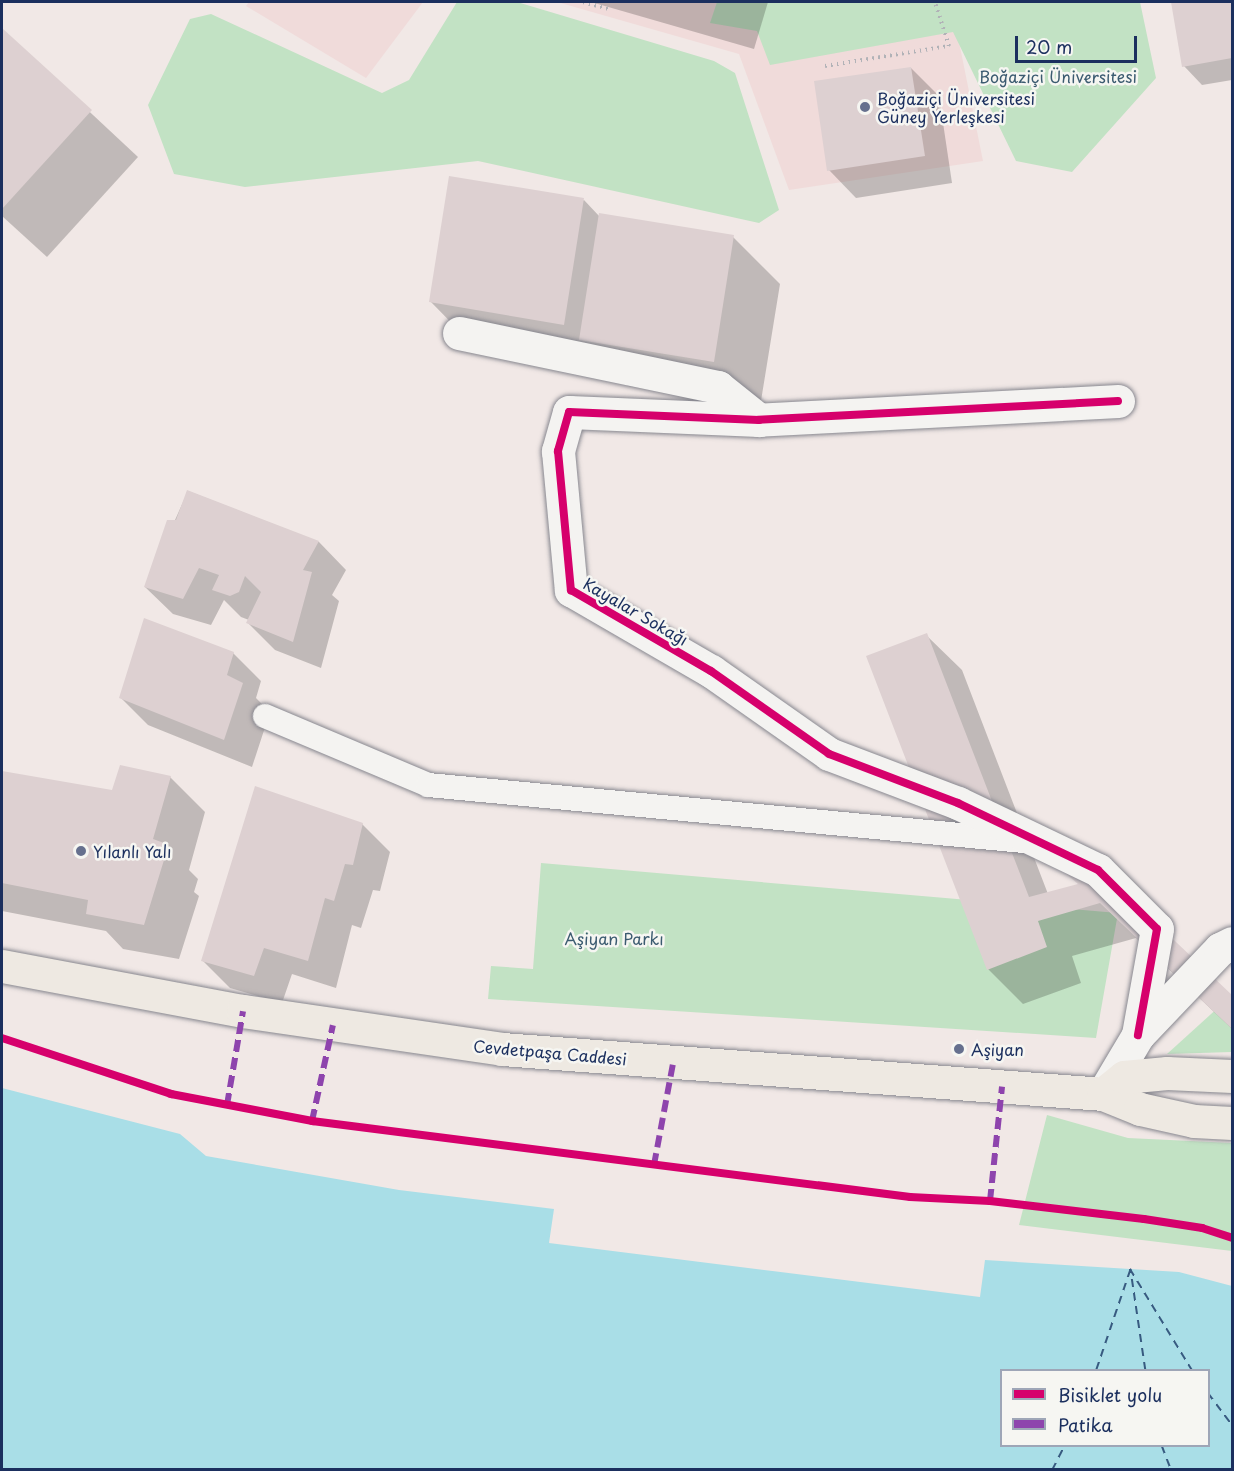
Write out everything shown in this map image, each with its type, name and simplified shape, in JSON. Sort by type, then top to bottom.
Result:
[{"type":"main road","name":"Cevdetpaşa Caddesi","points":[[2,966],[243,1011],[502,1049],[1103,1094],[1140,1109],[1183,1119],[1233,1124]]},
{"type":"main road","points":[[1103,1094],[1124,1077],[1167,1073],[1233,1076]]},
{"type":"street","points":[[459,333],[718,387],[759,420]]},
{"type":"street","name":"Kayalar Sokağı","points":[[1118,401],[759,420],[569,412],[558,451],[571,590],[711,671],[829,754],[958,803],[1098,870],[1157,929],[1138,1035]]},
{"type":"street","points":[[1103,1094],[1138,1035],[1220,949],[1233,943]]},
{"type":"lane","points":[[265,716],[428,785],[1041,842]]},
{"type":"path","points":[[584,2],[610,9]]},
{"type":"path","points":[[825,66],[949,46],[935,2]]},
{"type":"path","points":[[2,1038],[171,1094],[312,1121],[898,1195],[990,1201],[1144,1219],[1202,1228],[1233,1238]]},
{"type":"shaded area","points":[[249,2],[423,2],[366,78],[246,6]]},
{"type":"shaded area","name":"Boğaziçi Üniversitesi Güney Yerleşkesi","points":[[557,2],[951,2],[983,161],[789,190],[739,54]]},
{"type":"green space","points":[[457,2],[517,2],[714,61],[735,73],[779,210],[759,223],[478,161],[245,187],[174,174],[148,105],[190,19],[211,14],[382,93],[409,80]]},
{"type":"green space","name":"Boğaziçi Üniversitesi","points":[[717,2],[1140,2],[1156,78],[1072,172],[1016,161],[953,32],[770,65],[757,31],[710,23]]},
{"type":"green space","name":"Aşiyan Parkı","points":[[541,863],[1118,913],[1096,1038],[488,999],[491,966],[533,969]]},
{"type":"green space","points":[[1232,995],[1232,1052],[1167,1054]]},
{"type":"green space","points":[[1047,1115],[1128,1138],[1232,1143],[1232,1251],[1019,1225]]},
{"type":"water","points":[[2,1088],[180,1134],[206,1156],[399,1190],[554,1209],[549,1243],[980,1297],[985,1260],[1179,1272],[1232,1286],[1232,1469],[2,1469]]},
{"type":"building","points":[[1171,2],[1232,2],[1232,58],[1182,67]]},
{"type":"building","points":[[2,28],[92,110],[2,209]]},
{"type":"building","points":[[911,67],[925,156],[827,171],[814,81]]},
{"type":"building","points":[[449,176],[584,198],[564,325],[429,302]]},
{"type":"building","points":[[599,213],[734,235],[714,362],[579,340]]},
{"type":"building","points":[[187,490],[319,541],[303,570],[312,572],[293,642],[246,623],[261,592],[245,576],[239,592],[230,596],[212,590],[219,575],[199,568],[183,599],[144,587],[167,520],[176,520]]},
{"type":"building","points":[[144,618],[234,652],[227,675],[243,683],[224,740],[119,698]]},
{"type":"building","points":[[927,633],[1029,897],[1078,884],[1064,872],[1083,854],[1232,995],[1232,1029],[1100,903],[1038,921],[1047,947],[987,970],[866,656]]},
{"type":"building","name":"Yılanlı Yalı","points":[[120,765],[171,776],[153,839],[164,843],[159,859],[164,860],[144,925],[86,914],[88,900],[2,883],[2,771],[112,790]]},
{"type":"building","points":[[255,786],[363,823],[353,865],[345,864],[334,901],[325,898],[308,961],[264,948],[254,976],[201,961]]},
{"type":"ferry route","points":[[1145,1369],[1130,1269],[1191,1369]]},
{"type":"ferry route","points":[[1096,1369],[1130,1270]]},
{"type":"ferry route","points":[[1210,1396],[1232,1425]]},
{"type":"ferry route","points":[[1052,1470],[1064,1447]]},
{"type":"ferry route","points":[[1162,1447],[1171,1470]]},
{"type":"marked path","points":[[227,1105],[243,1011]]},
{"type":"marked path","points":[[312,1121],[333,1025]]},
{"type":"marked path","points":[[654,1165],[673,1063]]},
{"type":"marked path","points":[[990,1201],[1002,1087]]},
{"type":"cycle path","points":[[1118,401],[759,420],[569,412],[558,451],[571,590],[711,671],[829,754],[958,803],[1098,870],[1157,929],[1138,1035]]},
{"type":"cycle path","points":[[2,1038],[171,1094],[312,1121],[910,1197],[990,1201],[1144,1219],[1202,1228],[1232,1238]]},
{"type":"place","name":"Boğaziçi Üniversitesi Güney Yerleşkesi","points":[[865,107]]},
{"type":"place","name":"Yılanlı Yalı","points":[[81,851]]},
{"type":"place","name":"Aşiyan","points":[[959,1049]]}]
